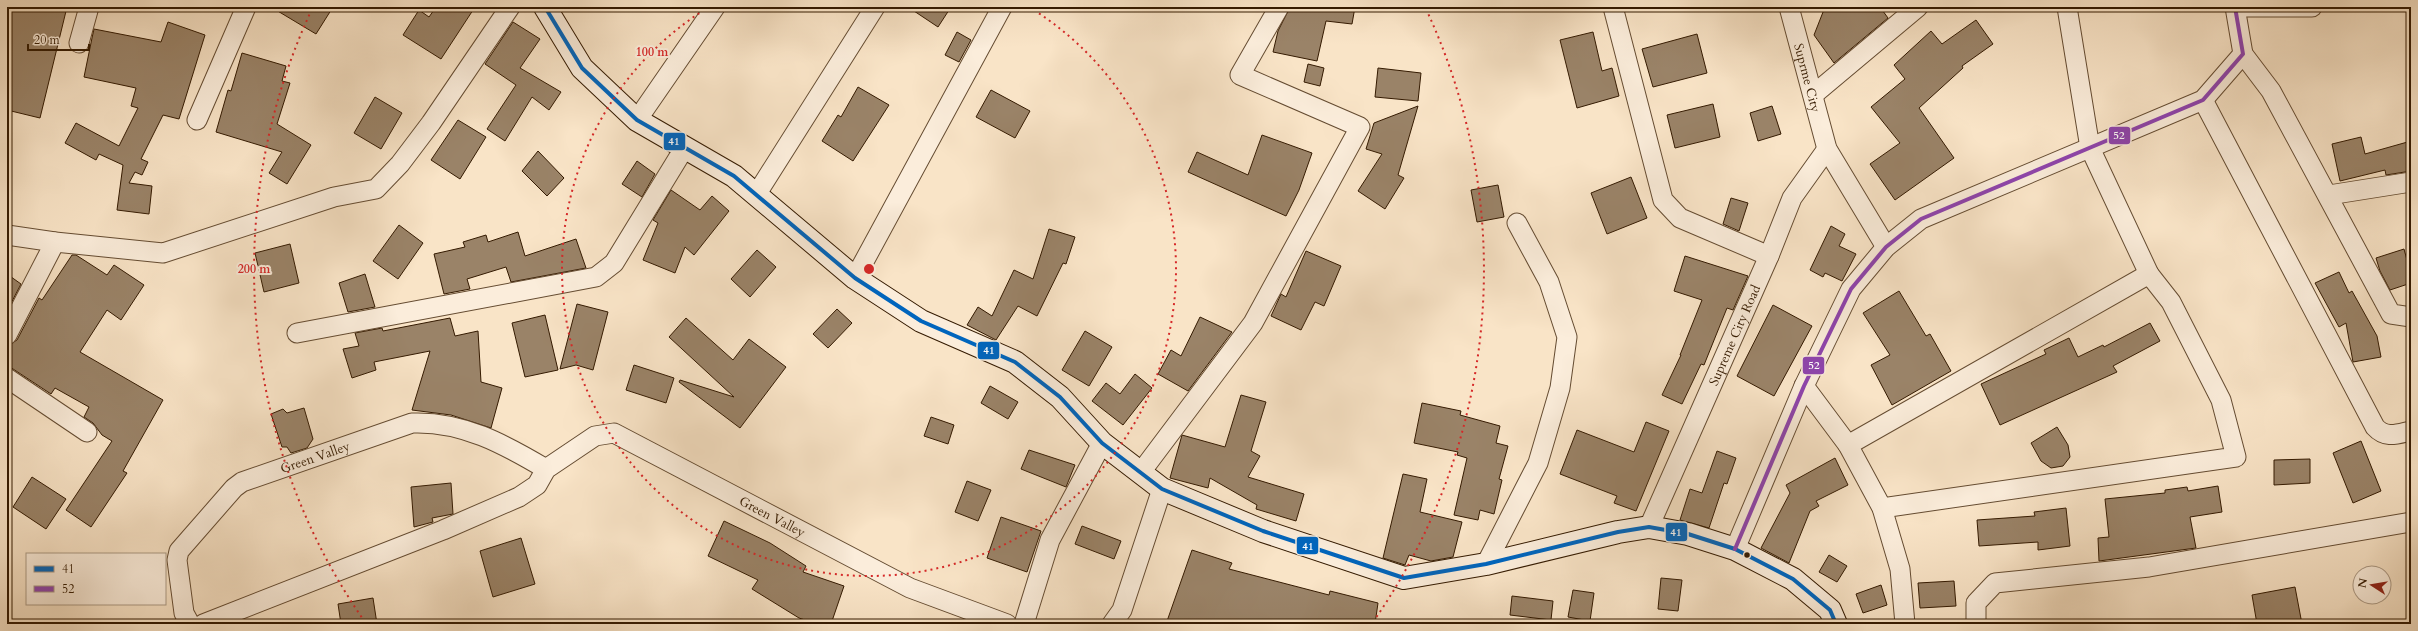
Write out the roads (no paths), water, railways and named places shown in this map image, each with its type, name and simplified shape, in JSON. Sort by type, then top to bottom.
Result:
[{"type":"main road","points":[[545,7],[582,68],[637,120],[734,176],[855,278],[922,321],[1015,362],[1060,397],[1102,443],[1162,489],[1263,531],[1404,578],[1486,564],[1618,532],[1648,527],[1688,534],[1735,549],[1793,579],[1830,610],[1836,624]]},
{"type":"street","points":[[79,43],[89,7]]},
{"type":"street","points":[[197,120],[246,7]]},
{"type":"street","points":[[7,235],[55,242],[163,253],[334,197],[376,189],[400,164],[431,123],[510,7]]},
{"type":"street","points":[[637,120],[715,7]]},
{"type":"street","points":[[756,195],[875,7]]},
{"type":"street","points":[[855,278],[1002,7]]},
{"type":"street","points":[[1141,472],[1253,323],[1360,127],[1240,75],[1279,7]]},
{"type":"street","points":[[1613,7],[1663,200],[1680,218],[1769,256]]},
{"type":"street","name":"Suprme City","points":[[1789,7],[1827,149],[1886,247]]},
{"type":"street","points":[[1813,96],[1918,7]]},
{"type":"street","points":[[1882,508],[2236,457],[2221,400],[2171,302],[2149,274],[2090,148],[2067,7]]},
{"type":"street","points":[[2312,7],[2235,7],[2243,54],[2271,91],[2329,195],[2391,314],[2411,317]]},
{"type":"street","points":[[1735,549],[1804,386],[1851,289],[1886,247],[1921,219],[2204,100],[2243,54]]},
{"type":"street","points":[[2204,100],[2375,427],[2380,433],[2388,436],[2411,432]]},
{"type":"street","points":[[296,333],[596,277],[614,263],[685,147]]},
{"type":"street","name":"Supreme City Road","points":[[1648,527],[1769,256],[1792,198],[1827,149]]},
{"type":"street","points":[[2329,195],[2411,182]]},
{"type":"street","points":[[1486,564],[1538,463],[1560,388],[1567,337],[1549,282],[1517,224]]},
{"type":"street","points":[[7,335],[55,242]]},
{"type":"street","points":[[1848,445],[2149,274]]},
{"type":"street","points":[[7,378],[88,432]]},
{"type":"street","points":[[1804,386],[1848,445],[1882,508],[1900,569],[1905,624]]},
{"type":"street","name":"Green Valley","points":[[190,624],[184,613],[178,560],[179,551],[234,488],[242,482],[412,423],[430,422],[487,436],[546,468]]},
{"type":"street","name":"Green Valley","points":[[203,624],[443,530],[514,500],[537,485],[546,468],[595,436],[614,433],[910,588],[1007,624]]},
{"type":"street","points":[[1024,624],[1050,540],[1102,443]]},
{"type":"street","points":[[1112,624],[1122,610],[1162,489]]},
{"type":"street","points":[[1976,624],[1976,603],[1994,583],[2149,567],[2411,522]]}]
